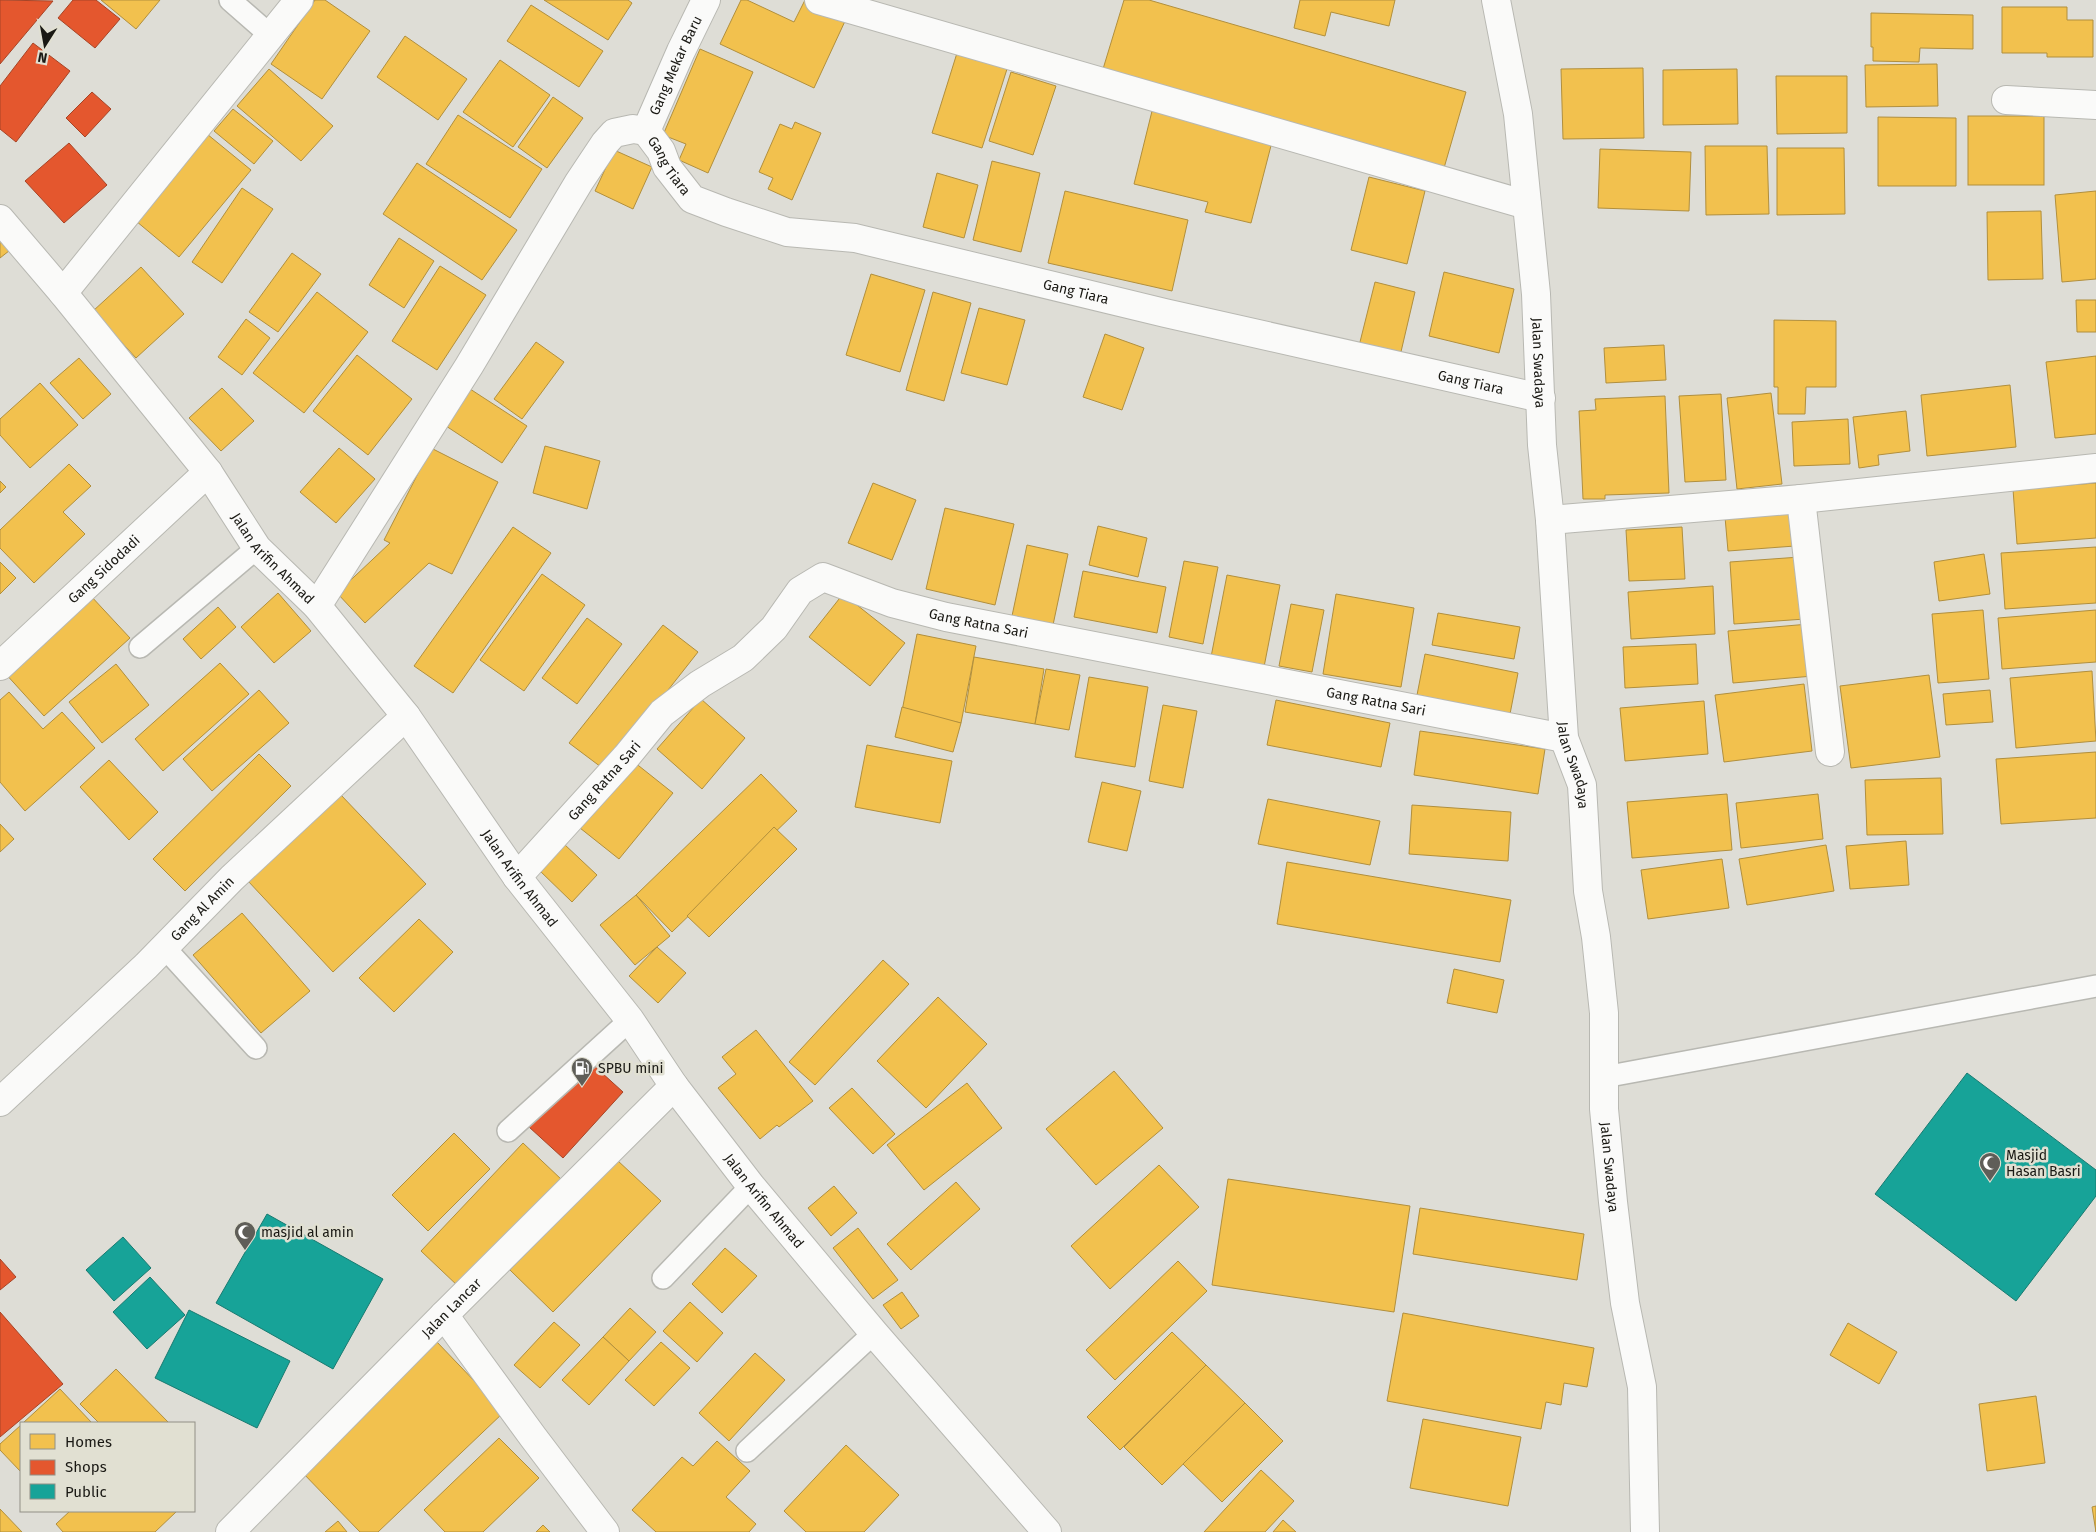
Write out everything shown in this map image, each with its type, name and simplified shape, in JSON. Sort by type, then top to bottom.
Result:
[{"type":"street","points":[[63,293],[299,0]]},
{"type":"street","name":"Gang Mekar Baru","points":[[646,131],[706,0]]},
{"type":"street","points":[[819,0],[1527,205]]},
{"type":"street","name":"Jalan Swadaya","points":[[1496,0],[1518,114],[1536,294],[1542,445],[1550,520],[1564,738],[1582,785],[1588,891],[1596,937],[1604,1013],[1604,1108],[1612,1202],[1626,1303],[1642,1387],[1645,1532]]},
{"type":"street","points":[[2006,100],[2096,105]]},
{"type":"street","points":[[317,606],[469,366],[579,182],[605,143],[614,133],[632,129],[646,131]]},
{"type":"street","name":"Gang Tiara","points":[[646,131],[661,151],[667,167],[692,199],[787,232],[855,238],[1156,310],[1541,398]]},
{"type":"street","name":"Jalan Arifin Ahmad","points":[[0,219],[63,293],[208,472],[256,548],[317,606],[406,716],[517,877],[630,1020],[674,1086],[751,1186],[874,1333],[1047,1532]]},
{"type":"street","points":[[1550,520],[1800,499],[2096,468]]},
{"type":"street","name":"Gang Sidodadi","points":[[0,666],[208,472]]},
{"type":"street","points":[[1800,499],[1830,752]]},
{"type":"street","name":"Gang Ratna Sari","points":[[517,877],[626,757],[662,713],[700,684],[743,658],[774,628],[800,591],[822,577],[892,603],[946,617],[1564,738]]},
{"type":"street","name":"Gang Al Amin","points":[[0,1102],[164,947],[232,878],[406,716]]},
{"type":"street","name":"Jalan Lancar","points":[[230,1532],[444,1314],[674,1086]]},
{"type":"street","points":[[444,1314],[605,1532]]},
{"type":"lane","points":[[230,0],[271,36]]},
{"type":"lane","points":[[140,647],[256,548]]},
{"type":"lane","points":[[164,947],[256,1048]]},
{"type":"lane","points":[[1604,1077],[2096,986]]},
{"type":"lane","points":[[508,1131],[630,1020]]},
{"type":"lane","points":[[663,1278],[751,1186]]},
{"type":"lane","points":[[747,1451],[874,1333]]},
{"type":"building: Homes","points":[[101,0],[160,0],[136,29]]},
{"type":"building: Homes","points":[[315,0],[325,0],[370,31],[322,99],[271,64]]},
{"type":"building: Homes","points":[[544,0],[628,0],[632,3],[608,40]]},
{"type":"building: Homes","points":[[741,0],[747,0],[794,22],[805,0],[846,19],[814,88],[720,44]]},
{"type":"building: Homes","points":[[1124,0],[1149,0],[1466,92],[1444,168],[1103,69]]},
{"type":"building: Homes","points":[[1300,0],[1395,0],[1389,26],[1331,12],[1325,36],[1294,28]]},
{"type":"building: Homes","points":[[531,5],[603,51],[579,87],[507,41]]},
{"type":"building: Homes","points":[[2002,7],[2067,7],[2067,20],[2093,20],[2093,57],[2047,57],[2047,53],[2002,53]]},
{"type":"building: Homes","points":[[1871,13],[1973,15],[1973,49],[1920,48],[1919,62],[1873,61]]},
{"type":"building: Homes","points":[[405,36],[467,79],[438,120],[377,77]]},
{"type":"building: Homes","points":[[700,49],[753,72],[708,173],[679,160],[686,144],[663,135]]},
{"type":"building: Homes","points":[[957,53],[1007,69],[982,148],[932,133]]},
{"type":"building: Homes","points":[[500,60],[550,95],[513,147],[463,112]]},
{"type":"building: Homes","points":[[1937,64],[1938,106],[1866,107],[1865,65]]},
{"type":"building: Homes","points":[[1643,68],[1644,138],[1563,139],[1561,69]]},
{"type":"building: Homes","points":[[269,69],[333,126],[301,161],[237,106]]},
{"type":"building: Homes","points":[[1737,69],[1738,124],[1663,125],[1663,70]]},
{"type":"building: Homes","points":[[1011,72],[1056,86],[1033,155],[989,141]]},
{"type":"building: Homes","points":[[1776,76],[1847,76],[1847,133],[1777,134]]},
{"type":"building: Homes","points":[[553,97],[583,118],[547,168],[518,147]]},
{"type":"building: Homes","points":[[1153,107],[1273,138],[1251,223],[1205,212],[1208,202],[1134,184]]},
{"type":"building: Homes","points":[[233,109],[273,141],[254,164],[214,131]]},
{"type":"building: Homes","points":[[458,115],[542,169],[510,218],[426,164]]},
{"type":"building: Homes","points":[[1968,116],[2044,116],[2044,185],[1968,185]]},
{"type":"building: Homes","points":[[1878,117],[1956,118],[1956,186],[1878,186]]},
{"type":"building: Homes","points":[[795,122],[821,133],[792,200],[768,189],[773,178],[759,172],[780,124],[792,129]]},
{"type":"building: Homes","points":[[207,134],[251,170],[179,257],[136,221]]},
{"type":"building: Homes","points":[[1705,146],[1767,146],[1769,214],[1706,215]]},
{"type":"building: Homes","points":[[1777,148],[1844,148],[1845,214],[1777,215]]},
{"type":"building: Homes","points":[[1600,149],[1691,152],[1689,211],[1598,208]]},
{"type":"building: Homes","points":[[614,150],[652,167],[633,209],[595,191]]},
{"type":"building: Homes","points":[[992,161],[1040,173],[1021,252],[973,240]]},
{"type":"building: Homes","points":[[417,163],[517,230],[482,280],[383,214]]},
{"type":"building: Homes","points":[[937,173],[978,185],[964,238],[923,227]]},
{"type":"building: Homes","points":[[1369,177],[1425,191],[1407,264],[1351,250]]},
{"type":"building: Homes","points":[[242,188],[273,209],[222,283],[192,262]]},
{"type":"building: Homes","points":[[1065,191],[1188,220],[1172,291],[1048,263]]},
{"type":"building: Homes","points":[[2096,191],[2096,279],[2062,282],[2055,195]]},
{"type":"building: Homes","points":[[2041,211],[2043,279],[1988,280],[1987,212]]},
{"type":"building: Homes","points":[[0,231],[14,247],[0,258]]},
{"type":"building: Homes","points":[[399,238],[434,261],[404,308],[369,285]]},
{"type":"building: Homes","points":[[292,253],[321,274],[278,332],[249,312]]},
{"type":"building: Homes","points":[[440,266],[486,295],[437,370],[392,341]]},
{"type":"building: Homes","points":[[141,267],[184,314],[136,358],[93,311]]},
{"type":"building: Homes","points":[[1444,272],[1514,289],[1499,353],[1429,336]]},
{"type":"building: Homes","points":[[871,274],[925,290],[900,372],[846,355]]},
{"type":"building: Homes","points":[[1375,282],[1415,292],[1400,356],[1359,346]]},
{"type":"building: Homes","points":[[317,292],[368,332],[304,413],[253,373]]},
{"type":"building: Homes","points":[[933,292],[971,303],[944,401],[906,390]]},
{"type":"building: Homes","points":[[2076,300],[2096,300],[2096,332],[2077,332]]},
{"type":"building: Homes","points":[[979,308],[1025,320],[1007,385],[961,373]]},
{"type":"building: Homes","points":[[246,319],[270,338],[242,375],[218,357]]},
{"type":"building: Homes","points":[[1774,320],[1836,321],[1836,387],[1806,387],[1805,414],[1778,414],[1778,387],[1774,387]]},
{"type":"building: Homes","points":[[1105,334],[1144,348],[1122,410],[1083,397]]},
{"type":"building: Homes","points":[[536,342],[564,362],[522,419],[494,399]]},
{"type":"building: Homes","points":[[1664,345],[1666,380],[1606,383],[1604,348]]},
{"type":"building: Homes","points":[[357,355],[412,399],[368,455],[313,411]]},
{"type":"building: Homes","points":[[2096,356],[2096,434],[2055,438],[2046,362]]},
{"type":"building: Homes","points":[[79,358],[111,394],[83,419],[50,383]]},
{"type":"building: Homes","points":[[40,383],[78,425],[30,468],[0,435],[0,419]]},
{"type":"building: Homes","points":[[2010,385],[2016,447],[1927,456],[1921,395]]},
{"type":"building: Homes","points":[[467,387],[527,426],[502,463],[443,424]]},
{"type":"building: Homes","points":[[222,388],[254,421],[221,451],[189,418]]},
{"type":"building: Homes","points":[[1771,393],[1782,484],[1737,489],[1727,398]]},
{"type":"building: Homes","points":[[1721,394],[1726,480],[1685,482],[1679,396]]},
{"type":"building: Homes","points":[[1665,396],[1669,493],[1605,495],[1605,499],[1583,499],[1579,411],[1596,410],[1595,399]]},
{"type":"building: Homes","points":[[1906,411],[1910,451],[1878,455],[1879,465],[1859,468],[1853,417]]},
{"type":"building: Homes","points":[[1848,419],[1850,464],[1794,466],[1792,422]]},
{"type":"building: Homes","points":[[545,446],[600,461],[587,509],[533,493]]},
{"type":"building: Homes","points":[[339,448],[375,479],[336,523],[300,492]]},
{"type":"building: Homes","points":[[431,448],[498,482],[452,574],[429,563],[365,623],[337,593],[390,543],[384,540]]},
{"type":"building: Homes","points":[[69,464],[91,486],[63,512],[85,534],[34,583],[0,548],[0,530]]},
{"type":"building: Homes","points":[[0,481],[6,487],[0,493]]},
{"type":"building: Homes","points":[[873,483],[916,500],[892,560],[848,543]]},
{"type":"building: Homes","points":[[2096,483],[2096,538],[2017,544],[2013,489]]},
{"type":"building: Homes","points":[[945,508],[1014,524],[995,605],[926,589]]},
{"type":"building: Homes","points":[[1793,512],[1795,546],[1728,551],[1725,517]]},
{"type":"building: Homes","points":[[1098,526],[1147,538],[1138,577],[1089,565]]},
{"type":"building: Homes","points":[[513,527],[551,553],[453,693],[414,666]]},
{"type":"building: Homes","points":[[1682,527],[1685,579],[1629,581],[1626,530]]},
{"type":"building: Homes","points":[[1027,545],[1068,554],[1053,625],[1012,616]]},
{"type":"building: Homes","points":[[2096,547],[2096,603],[2005,609],[2001,553]]},
{"type":"building: Homes","points":[[1984,554],[1990,594],[1939,601],[1934,562]]},
{"type":"building: Homes","points":[[1800,557],[1805,619],[1734,624],[1730,562]]},
{"type":"building: Homes","points":[[1184,561],[1218,567],[1203,644],[1169,637]]},
{"type":"building: Homes","points":[[0,562],[16,578],[0,594]]},
{"type":"building: Homes","points":[[1083,571],[1166,587],[1157,633],[1074,617]]},
{"type":"building: Homes","points":[[542,574],[585,605],[524,691],[480,660]]},
{"type":"building: Homes","points":[[1227,575],[1280,585],[1264,667],[1211,657]]},
{"type":"building: Homes","points":[[1713,586],[1715,634],[1631,639],[1628,592]]},
{"type":"building: Homes","points":[[278,593],[311,631],[274,663],[241,627]]},
{"type":"building: Homes","points":[[843,594],[905,643],[870,686],[809,637]]},
{"type":"building: Homes","points":[[1336,594],[1414,608],[1401,687],[1323,674]]},
{"type":"building: Homes","points":[[90,595],[130,638],[44,716],[4,672]]},
{"type":"building: Homes","points":[[1291,604],[1324,610],[1312,672],[1279,666]]},
{"type":"building: Homes","points":[[218,607],[236,627],[201,659],[183,639]]},
{"type":"building: Homes","points":[[1983,610],[1989,679],[1938,683],[1932,614]]},
{"type":"building: Homes","points":[[2096,610],[2096,662],[2002,669],[1998,618]]},
{"type":"building: Homes","points":[[1438,613],[1520,627],[1514,659],[1432,645]]},
{"type":"building: Homes","points":[[587,618],[622,644],[577,704],[542,678]]},
{"type":"building: Homes","points":[[1809,624],[1813,676],[1733,683],[1728,631]]},
{"type":"building: Homes","points":[[663,625],[698,652],[605,770],[569,743]]},
{"type":"building: Homes","points":[[917,634],[976,646],[961,723],[902,711]]},
{"type":"building: Homes","points":[[1696,644],[1698,684],[1625,688],[1623,647]]},
{"type":"building: Homes","points":[[1425,654],[1518,673],[1510,714],[1417,695]]},
{"type":"building: Homes","points":[[974,657],[1044,669],[1035,724],[965,712]]},
{"type":"building: Homes","points":[[220,663],[249,694],[163,771],[135,739]]},
{"type":"building: Homes","points":[[116,664],[149,705],[102,743],[69,702]]},
{"type":"building: Homes","points":[[1046,669],[1080,675],[1069,730],[1035,724]]},
{"type":"building: Homes","points":[[2092,671],[2096,741],[2016,748],[2010,678]]},
{"type":"building: Homes","points":[[1929,675],[1940,757],[1851,768],[1840,686]]},
{"type":"building: Homes","points":[[1089,677],[1148,687],[1135,767],[1075,757]]},
{"type":"building: Homes","points":[[1804,684],[1812,751],[1724,762],[1715,695]]},
{"type":"building: Homes","points":[[259,690],[289,723],[212,791],[183,759]]},
{"type":"building: Homes","points":[[1990,690],[1993,722],[1946,725],[1943,694]]},
{"type":"building: Homes","points":[[9,692],[43,729],[62,712],[95,748],[25,811],[0,782],[0,700]]},
{"type":"building: Homes","points":[[701,699],[745,738],[702,789],[657,749]]},
{"type":"building: Homes","points":[[1276,700],[1390,723],[1381,767],[1267,745]]},
{"type":"building: Homes","points":[[1704,701],[1708,754],[1625,761],[1620,708]]},
{"type":"building: Homes","points":[[1163,705],[1197,711],[1183,788],[1149,781]]},
{"type":"building: Homes","points":[[902,707],[961,723],[953,752],[895,737]]},
{"type":"building: Homes","points":[[1420,731],[1545,749],[1538,794],[1414,775]]},
{"type":"building: Homes","points":[[867,745],[952,761],[940,823],[855,807]]},
{"type":"building: Homes","points":[[2096,752],[2096,818],[2001,824],[1996,759]]},
{"type":"building: Homes","points":[[259,754],[291,786],[185,891],[153,859]]},
{"type":"building: Homes","points":[[109,760],[158,812],[129,840],[80,787]]},
{"type":"building: Homes","points":[[634,762],[673,793],[619,859],[580,828]]},
{"type":"building: Homes","points":[[761,774],[797,811],[672,932],[636,895]]},
{"type":"building: Homes","points":[[1941,778],[1943,834],[1867,835],[1865,780]]},
{"type":"building: Homes","points":[[1102,782],[1141,791],[1127,851],[1088,842]]},
{"type":"building: Homes","points":[[340,794],[426,884],[333,972],[248,881]]},
{"type":"building: Homes","points":[[1727,794],[1732,850],[1632,858],[1627,802]]},
{"type":"building: Homes","points":[[1818,794],[1823,839],[1741,848],[1736,803]]},
{"type":"building: Homes","points":[[1268,799],[1380,821],[1370,865],[1258,844]]},
{"type":"building: Homes","points":[[1412,805],[1511,812],[1508,861],[1409,854]]},
{"type":"building: Homes","points":[[0,824],[14,839],[0,852]]},
{"type":"building: Homes","points":[[774,827],[797,849],[709,937],[687,916]]},
{"type":"building: Homes","points":[[1906,841],[1909,885],[1850,889],[1846,846]]},
{"type":"building: Homes","points":[[564,844],[597,875],[572,902],[539,870]]},
{"type":"building: Homes","points":[[1826,845],[1834,891],[1747,905],[1739,859]]},
{"type":"building: Homes","points":[[1722,859],[1729,908],[1648,919],[1641,870]]},
{"type":"building: Homes","points":[[1287,862],[1511,900],[1500,962],[1277,924]]},
{"type":"building: Homes","points":[[636,895],[670,936],[635,965],[600,925]]},
{"type":"building: Homes","points":[[242,913],[310,991],[261,1033],[193,955]]},
{"type":"building: Homes","points":[[419,919],[453,952],[394,1012],[359,978]]},
{"type":"building: Homes","points":[[657,947],[686,973],[658,1003],[629,976]]},
{"type":"building: Homes","points":[[883,960],[909,984],[815,1085],[789,1062]]},
{"type":"building: Homes","points":[[1454,969],[1504,980],[1497,1013],[1447,1003]]},
{"type":"building: Homes","points":[[938,997],[987,1044],[926,1108],[877,1061]]},
{"type":"building: Homes","points":[[756,1030],[813,1101],[760,1139],[718,1088],[736,1074],[722,1057]]},
{"type":"building: Homes","points":[[1114,1071],[1163,1128],[1096,1185],[1046,1129]]},
{"type":"building: Homes","points":[[967,1083],[1002,1128],[924,1190],[887,1145]]},
{"type":"building: Homes","points":[[852,1088],[895,1134],[873,1154],[829,1108]]},
{"type":"building: Homes","points":[[454,1133],[490,1169],[428,1231],[392,1195]]},
{"type":"building: Homes","points":[[523,1143],[562,1180],[459,1287],[421,1251]]},
{"type":"building: Homes","points":[[617,1160],[661,1201],[553,1312],[510,1270]]},
{"type":"building: Homes","points":[[1159,1165],[1199,1207],[1110,1289],[1071,1246]]},
{"type":"building: Homes","points":[[1228,1179],[1410,1206],[1394,1312],[1212,1285]]},
{"type":"building: Homes","points":[[956,1182],[980,1209],[911,1270],[887,1244]]},
{"type":"building: Homes","points":[[834,1186],[857,1213],[831,1236],[808,1208]]},
{"type":"building: Homes","points":[[1420,1208],[1584,1234],[1577,1280],[1413,1254]]},
{"type":"building: Homes","points":[[858,1228],[898,1280],[873,1299],[833,1248]]},
{"type":"building: Homes","points":[[725,1248],[757,1276],[722,1313],[692,1284]]},
{"type":"building: Homes","points":[[1178,1261],[1207,1291],[1115,1380],[1086,1350]]},
{"type":"building: Homes","points":[[902,1292],[919,1316],[901,1329],[883,1305]]},
{"type":"building: Homes","points":[[690,1302],[723,1333],[697,1362],[663,1331]]},
{"type":"building: Homes","points":[[630,1308],[656,1332],[629,1361],[603,1337]]},
{"type":"building: Homes","points":[[1403,1313],[1594,1348],[1587,1387],[1564,1383],[1561,1405],[1546,1402],[1541,1429],[1387,1401]]},
{"type":"building: Homes","points":[[554,1322],[580,1345],[540,1388],[514,1365]]},
{"type":"building: Homes","points":[[1848,1323],[1897,1352],[1879,1384],[1830,1355]]},
{"type":"building: Homes","points":[[1172,1332],[1206,1365],[1120,1450],[1087,1417]]},
{"type":"building: Homes","points":[[603,1337],[629,1361],[589,1405],[562,1380]]},
{"type":"building: Homes","points":[[436,1341],[504,1412],[378,1532],[360,1532],[300,1470]]},
{"type":"building: Homes","points":[[661,1342],[690,1368],[654,1406],[625,1380]]},
{"type":"building: Homes","points":[[755,1353],[785,1380],[729,1441],[699,1413]]},
{"type":"building: Homes","points":[[1206,1365],[1245,1403],[1162,1485],[1124,1447]]},
{"type":"building: Homes","points":[[116,1369],[168,1422],[98,1422],[80,1404]]},
{"type":"building: Homes","points":[[60,1389],[91,1422],[24,1422]]},
{"type":"building: Homes","points":[[2036,1396],[2045,1463],[1987,1471],[1979,1404]]},
{"type":"building: Homes","points":[[1245,1403],[1283,1441],[1222,1502],[1183,1464]]},
{"type":"building: Homes","points":[[1423,1419],[1521,1437],[1508,1506],[1410,1488]]},
{"type":"building: Homes","points":[[20,1426],[20,1471],[0,1450],[0,1444]]},
{"type":"building: Homes","points":[[499,1438],[539,1478],[483,1532],[445,1532],[424,1510]]},
{"type":"building: Homes","points":[[717,1441],[750,1471],[726,1497],[756,1524],[749,1532],[656,1532],[632,1510],[682,1457],[693,1466]]},
{"type":"building: Homes","points":[[846,1445],[899,1495],[864,1532],[806,1532],[784,1511]]},
{"type":"building: Homes","points":[[1261,1470],[1294,1501],[1265,1532],[1204,1532]]},
{"type":"building: Homes","points":[[2096,1506],[2096,1532],[2092,1507]]},
{"type":"building: Homes","points":[[0,1509],[22,1532],[0,1532]]},
{"type":"building: Homes","points":[[69,1512],[176,1512],[155,1532],[63,1532],[56,1524]]},
{"type":"building: Homes","points":[[1283,1520],[1296,1532],[1273,1532]]},
{"type":"building: Homes","points":[[338,1521],[347,1532],[325,1532]]},
{"type":"building: Homes","points":[[543,1525],[550,1532],[536,1532]]},
{"type":"building: Shops","points":[[0,0],[53,1],[0,64]]},
{"type":"building: Shops","points":[[73,0],[96,0],[120,19],[95,48],[58,18]]},
{"type":"building: Shops","points":[[33,43],[70,71],[16,142],[0,129],[0,86]]},
{"type":"building: Shops","points":[[92,92],[111,109],[85,137],[66,118]]},
{"type":"building: Shops","points":[[69,143],[107,185],[64,223],[25,181]]},
{"type":"building: Shops","points":[[590,1062],[623,1092],[563,1158],[529,1127]]},
{"type":"building: Shops","points":[[0,1259],[16,1277],[0,1290]]},
{"type":"building: Shops","points":[[0,1312],[63,1384],[0,1437]]},
{"type":"building: Public","name":"Masjid Hasan Basri","points":[[1967,1073],[2096,1170],[2096,1196],[2016,1301],[1875,1194]]},
{"type":"building: Public","points":[[267,1214],[383,1279],[333,1369],[216,1303]]},
{"type":"building: Public","points":[[123,1237],[151,1268],[114,1301],[86,1270]]},
{"type":"building: Public","points":[[150,1277],[185,1315],[147,1349],[113,1312]]},
{"type":"building: Public","points":[[189,1310],[290,1361],[257,1428],[155,1378]]},
{"type":"place","name":"SPBU mini","points":[[582,1087]]},
{"type":"place","name":"Masjid Hasan Basri","points":[[1990,1182]]},
{"type":"place","name":"masjid al amin","points":[[245,1251]]}]
